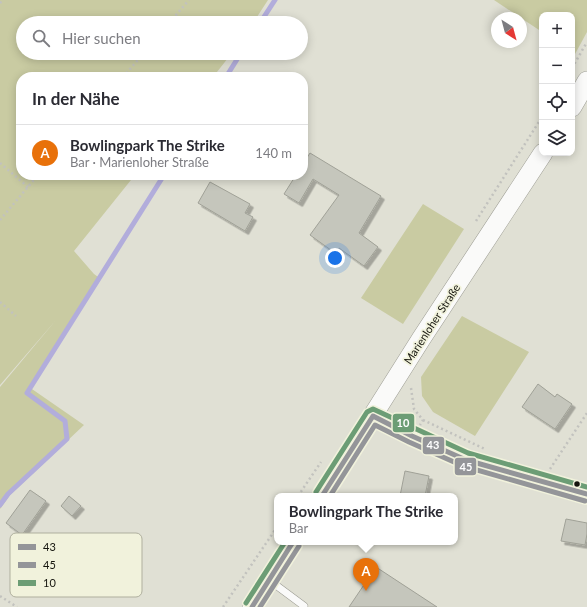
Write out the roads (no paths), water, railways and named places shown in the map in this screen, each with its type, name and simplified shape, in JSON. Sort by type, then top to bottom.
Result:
[{"type":"street","points":[[575,102],[587,81]]},
{"type":"street","name":"Marienloher Straße","points":[[324,493],[541,156]]},
{"type":"street","points":[[373,416],[412,436],[466,460],[587,494]]},
{"type":"street","points":[[252,607],[291,545]]},
{"type":"lane","points":[[269,580],[304,606]]},
{"type":"waterway","points":[[265,16],[275,0]]},
{"type":"waterway","points":[[229,72],[237,60]]},
{"type":"waterway","points":[[0,505],[8,494],[67,439],[65,421],[27,393],[161,180]]},
{"type":"place","name":"Bowlingpark The Strike","points":[[366,591]]}]
